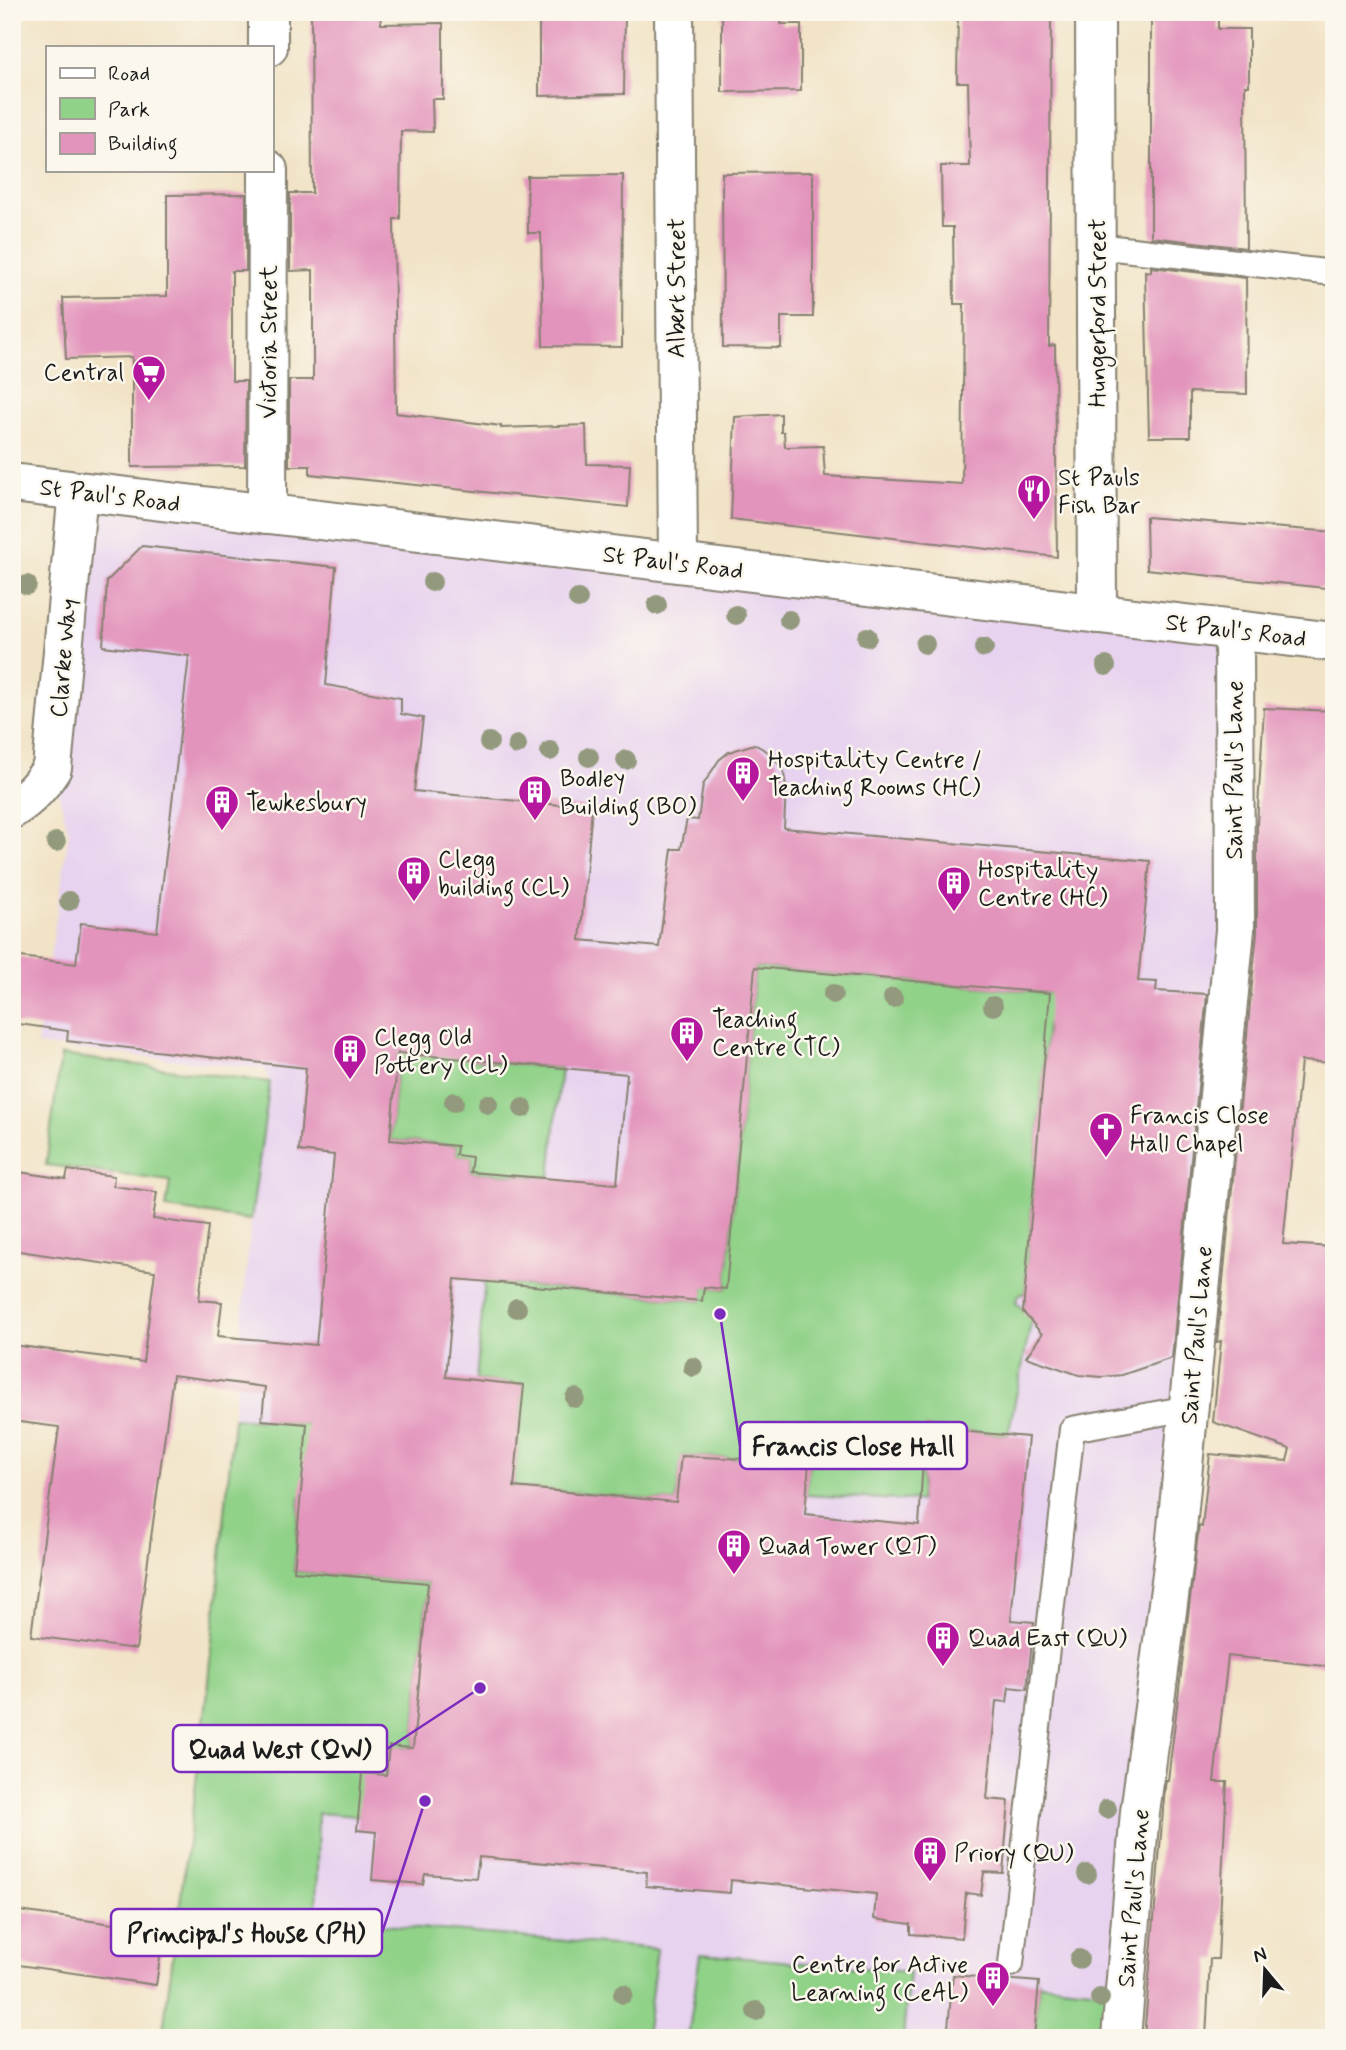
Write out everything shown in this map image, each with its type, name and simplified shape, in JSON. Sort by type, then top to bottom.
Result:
[{"type":"street","points":[[268,12],[268,46]]},
{"type":"street","name":"Albert Street","points":[[674,12],[678,563]]},
{"type":"street","name":"Hungerford Street","points":[[1096,12],[1097,614]]},
{"type":"street","name":"Victoria Street","points":[[267,514],[268,172]]},
{"type":"street","name":"St Paul's Road","points":[[12,483],[1334,642]]},
{"type":"street","name":"Clarke Way","points":[[12,809],[35,792],[52,768],[78,491]]},
{"type":"street","name":"Saint Paul's Lane","points":[[1121,2038],[1140,1812],[1174,1559],[1235,930],[1234,630]]},
{"type":"lane","points":[[1097,246],[1334,273]]},
{"type":"lane","points":[[1011,1964],[1072,1429],[1189,1408]]},
{"type":"shaded area","points":[[78,491],[1234,630],[1235,930],[1121,2038],[162,2038],[208,1692],[251,1220],[270,1082],[265,1069],[37,1045],[69,833],[52,768]]},
{"type":"green space","points":[[755,967],[1063,994],[1047,1025],[1025,1293],[1018,1296],[1016,1303],[1023,1309],[1034,1309],[1008,1435],[925,1428],[920,1501],[806,1495],[809,1462],[682,1456],[676,1502],[514,1487],[523,1385],[476,1380],[487,1257],[495,1283],[701,1301],[704,1287],[726,1289]]},
{"type":"green space","points":[[401,1022],[456,1058],[561,1068],[550,1177],[470,1172],[472,1157],[456,1155],[457,1146],[390,1140]]},
{"type":"green space","points":[[61,1055],[270,1082],[251,1220],[166,1208],[170,1181],[46,1165]]},
{"type":"green space","points":[[234,1418],[407,1432],[300,1497],[294,1571],[428,1583],[413,1748],[389,1746],[386,1775],[358,1816],[318,1813],[316,1919],[657,1949],[646,2038],[162,2038],[208,1692]]},
{"type":"green space","points":[[700,1954],[909,1972],[903,2038],[688,2038]]},
{"type":"green space","points":[[1039,1982],[1111,1991],[1109,2038],[1034,2038]]},
{"type":"building","points":[[311,12],[381,12],[381,24],[443,23],[443,99],[432,99],[433,132],[401,131],[400,219],[394,219],[396,413],[501,428],[586,425],[587,464],[630,465],[628,507],[310,474],[310,466],[289,466],[289,380],[313,380],[313,270],[290,271],[290,193],[312,193]]},
{"type":"building","points":[[539,12],[625,12],[624,94],[539,96]]},
{"type":"building","points":[[722,12],[781,12],[781,24],[801,24],[801,91],[722,92]]},
{"type":"building","points":[[958,12],[1051,12],[1049,346],[1055,345],[1057,557],[731,519],[735,417],[781,414],[781,432],[784,432],[785,447],[823,446],[825,476],[962,484],[964,304],[954,304],[953,227],[942,227],[941,166],[970,166],[968,82],[957,82]]},
{"type":"building","points":[[1151,12],[1212,12],[1218,14],[1218,29],[1249,29],[1249,86],[1245,86],[1246,248],[1151,237]]},
{"type":"building","points":[[813,172],[813,317],[781,317],[781,348],[723,347],[722,173]]},
{"type":"building","points":[[623,175],[622,347],[543,346],[541,233],[528,233],[527,176]]},
{"type":"building","points":[[246,194],[246,271],[232,271],[232,381],[246,381],[245,466],[132,467],[132,357],[66,359],[63,298],[167,296],[167,195]]},
{"type":"building","points":[[1151,267],[1246,278],[1247,394],[1190,392],[1190,437],[1149,437],[1145,271],[1151,272]]},
{"type":"building","points":[[1146,517],[1334,532],[1334,589],[1147,569]]},
{"type":"building","points":[[142,546],[336,567],[326,685],[401,698],[401,714],[423,718],[414,791],[592,808],[580,940],[659,947],[672,849],[681,849],[687,819],[698,820],[703,785],[719,760],[729,752],[754,744],[772,754],[784,773],[784,828],[1150,861],[1138,981],[1157,982],[1156,991],[1207,994],[1172,1358],[1122,1375],[1102,1377],[1079,1375],[1026,1357],[1042,1334],[1023,1312],[1050,993],[755,967],[726,1289],[704,1287],[702,1301],[455,1279],[446,1377],[524,1385],[514,1487],[676,1502],[681,1456],[809,1462],[805,1514],[919,1525],[925,1428],[1028,1437],[1011,1620],[1034,1622],[1027,1689],[1009,1687],[1007,1702],[996,1701],[987,1799],[1009,1801],[1003,1873],[984,1872],[981,1895],[966,1893],[962,1938],[911,1934],[911,1924],[874,1919],[876,1894],[731,1880],[730,1893],[646,1886],[647,1872],[479,1857],[476,1878],[425,1874],[423,1884],[372,1880],[376,1832],[357,1830],[362,1773],[386,1775],[389,1746],[413,1748],[428,1583],[294,1571],[307,1424],[262,1420],[265,1387],[173,1375],[136,1649],[31,1636],[59,1427],[12,1421],[12,1345],[143,1362],[155,1271],[12,1250],[12,1180],[18,1180],[19,1172],[66,1179],[68,1170],[114,1176],[113,1186],[157,1192],[153,1219],[208,1226],[199,1300],[222,1302],[218,1336],[316,1345],[334,1155],[299,1151],[306,1068],[67,1041],[68,1031],[12,1023],[12,956],[76,964],[81,923],[157,932],[189,656],[103,646],[107,581]],"holes":[[[398,1053],[627,1074],[617,1184],[470,1172],[472,1157],[456,1155],[457,1146],[390,1140]]]},
{"type":"building","points":[[1264,708],[1334,711],[1334,1063],[1301,1061],[1283,1244],[1334,1247],[1334,1667],[1228,1656],[1214,1782],[1227,1782],[1218,1959],[1210,1959],[1206,2038],[1144,2038],[1165,1787],[1210,1454],[1287,1461],[1290,1449],[1213,1422],[1221,1341],[1217,1342],[1257,932],[1257,824]]},
{"type":"building","points":[[12,1910],[164,1931],[156,1985],[12,1964]]},
{"type":"building","name":"Centre for Active Learning (CeAL)","points":[[953,1975],[1039,1982],[1034,2038],[947,2038]]},
{"type":"place","name":"Central","points":[[149,402]]},
{"type":"place","name":"St Pauls Fish Bar","points":[[1034,521]]},
{"type":"place","name":"Hospitality Centre / Teaching Rooms (HC)","points":[[743,803]]},
{"type":"place","name":"Bodley Building (BO)","points":[[535,822]]},
{"type":"place","name":"Tewkesbury","points":[[222,832]]},
{"type":"place","name":"Clegg building (CL)","points":[[414,903]]},
{"type":"place","name":"Hospitality Centre (HC)","points":[[954,913]]},
{"type":"place","name":"Teaching Centre (TC)","points":[[687,1063]]},
{"type":"place","name":"Clegg Old Pottery (CL)","points":[[350,1081]]},
{"type":"place","name":"Francis Close Hall Chapel","points":[[1106,1159]]},
{"type":"place","name":"Francis Close Hall","points":[[720,1314]]},
{"type":"place","name":"Quad Tower (QT)","points":[[734,1576]]},
{"type":"place","name":"Quad East (QU)","points":[[943,1668]]},
{"type":"place","name":"Quad West (QW)","points":[[480,1688]]},
{"type":"place","name":"Principal's House (PH)","points":[[425,1801]]},
{"type":"place","name":"Priory (QU)","points":[[930,1883]]},
{"type":"place","name":"Centre for Active Learning (CeAL)","points":[[993,2008]]}]
